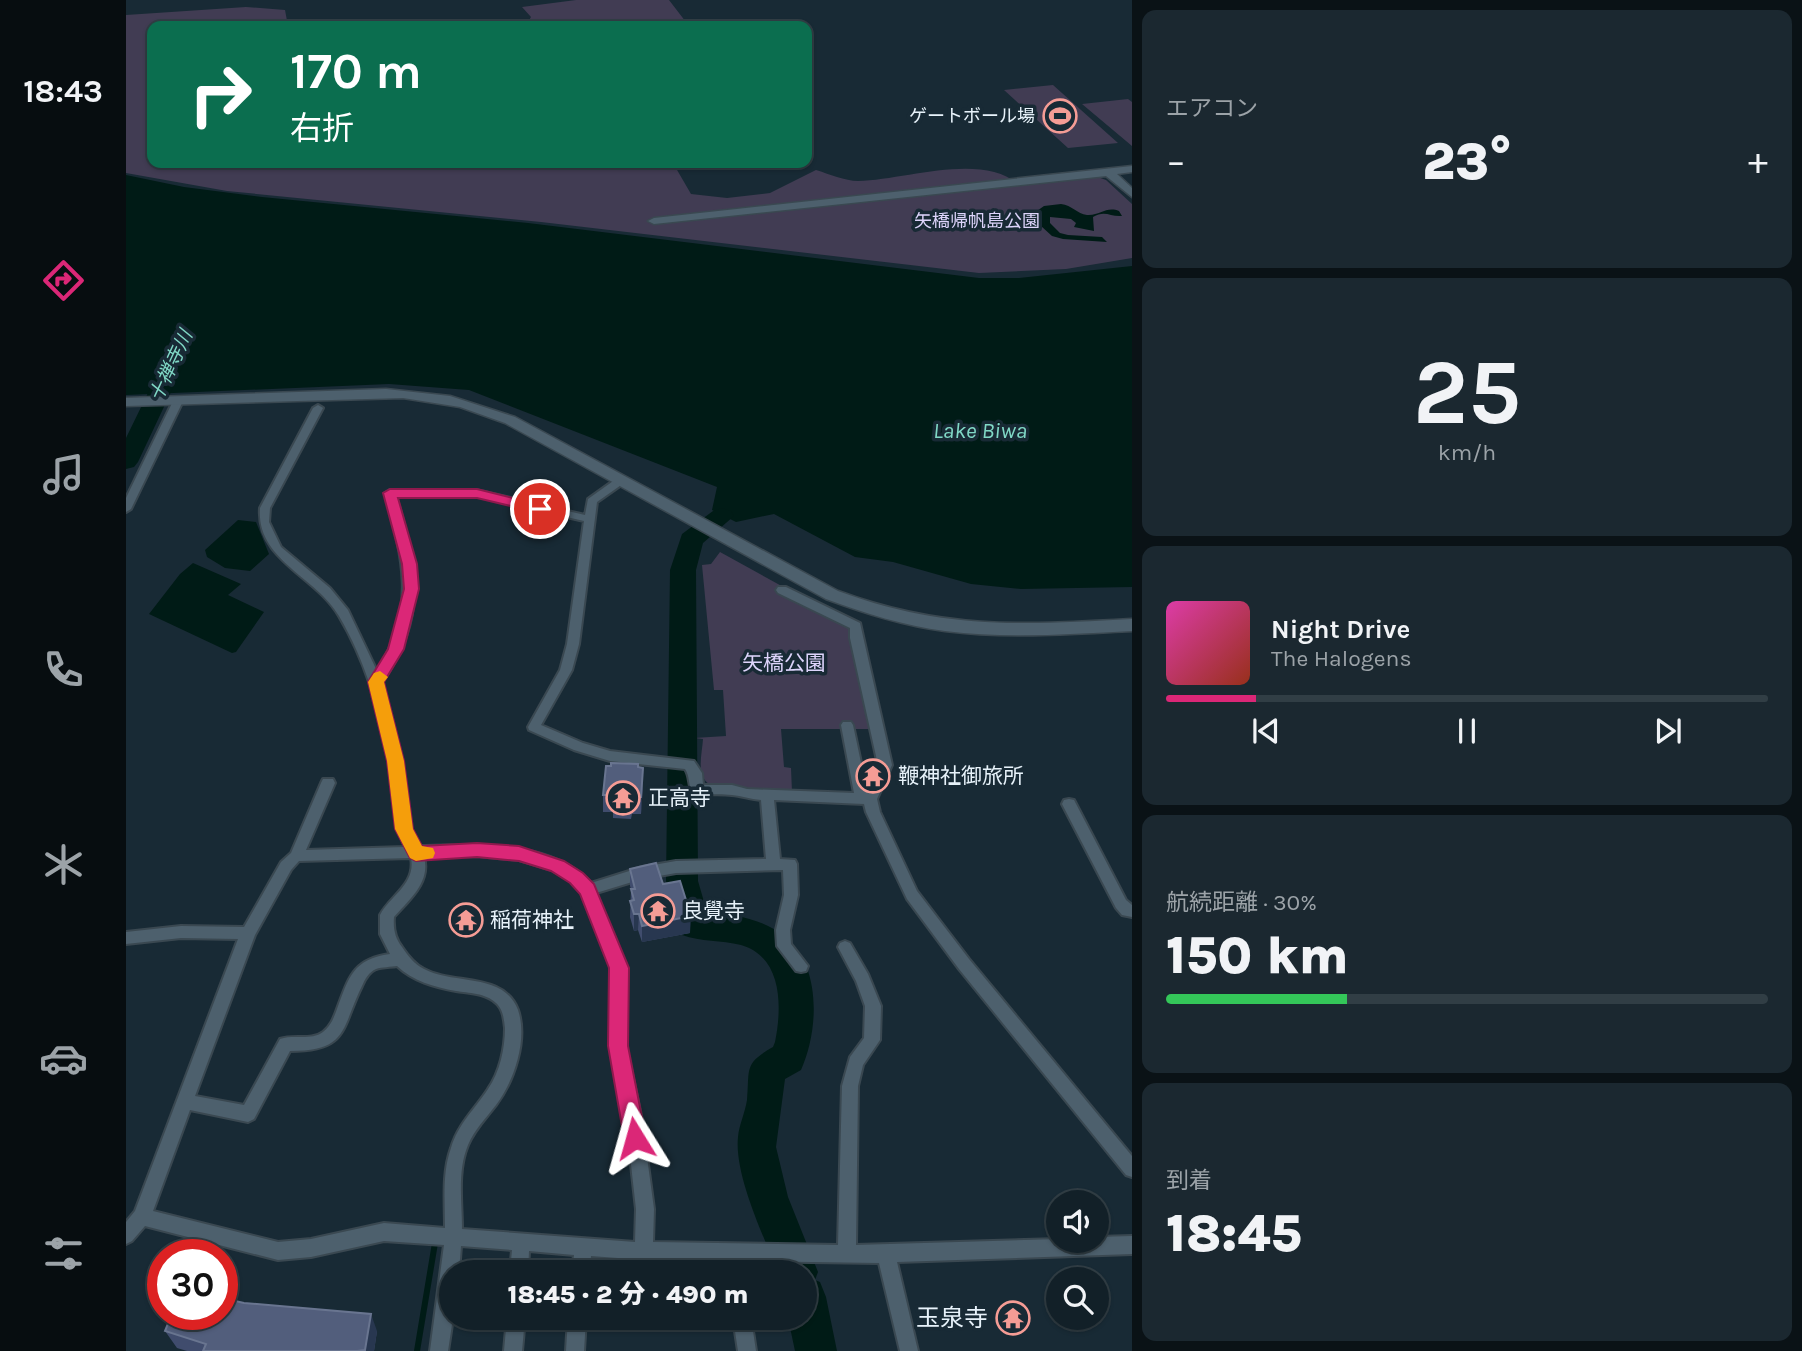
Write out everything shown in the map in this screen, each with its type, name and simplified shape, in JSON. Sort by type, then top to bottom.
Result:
[{"type":"street","points":[[654,221],[1132,169]]},
{"type":"street","points":[[1108,172],[1132,194]]},
{"type":"street","points":[[129,404],[386,393],[419,394],[456,400],[484,408],[510,420],[832,595],[876,612],[914,622],[987,631],[1132,625]]},
{"type":"street","points":[[126,509],[176,401]]},
{"type":"street","points":[[318,408],[265,508],[264,522],[276,549],[326,591],[344,613],[376,682],[395,761],[404,829],[419,861],[415,884],[391,910],[385,925],[400,959],[410,971],[421,976],[492,991],[502,997],[510,1008],[512,1021],[505,1072],[496,1092],[466,1129],[457,1151],[452,1191],[453,1238],[439,1351]]},
{"type":"street","points":[[620,481],[592,501],[573,644],[566,670],[534,727],[579,747],[610,756],[683,763],[694,767],[697,788],[704,791],[734,788],[746,794],[866,799]]},
{"type":"street","points":[[376,682],[396,649],[412,589],[409,564],[390,493],[477,493],[588,519]]},
{"type":"street","points":[[782,590],[856,626],[856,638],[885,765],[866,799]]},
{"type":"street","points":[[848,725],[866,799],[912,895],[964,964],[1132,1169]]},
{"type":"street","points":[[126,1235],[142,1217],[248,933],[286,866],[296,856],[328,783]]},
{"type":"street","points":[[767,794],[773,863]]},
{"type":"street","points":[[1069,804],[1121,904],[1127,911],[1132,911]]},
{"type":"street","points":[[296,856],[477,850],[519,854],[557,866],[576,878],[588,890],[619,968],[618,1046],[634,1120],[645,1209],[644,1251]]},
{"type":"street","points":[[588,890],[642,873],[680,867],[790,864],[792,895],[783,930],[784,947],[801,966]]},
{"type":"street","points":[[126,938],[181,932],[248,933]]},
{"type":"street","points":[[845,947],[869,992],[873,1016],[872,1040],[856,1062],[850,1086],[847,1253]]},
{"type":"street","points":[[184,1101],[248,1114],[286,1044],[310,1045],[322,1041],[342,1022],[346,1002],[362,971],[371,964],[400,959]]},
{"type":"street","points":[[142,1217],[278,1251],[311,1248],[384,1232],[644,1251],[886,1254],[1132,1245]]},
{"type":"street","points":[[520,1260],[521,1242]]},
{"type":"street","points":[[582,1260],[583,1248]]},
{"type":"street","points":[[732,1252],[733,1260]]},
{"type":"street","points":[[886,1254],[909,1351]]},
{"type":"street","points":[[513,1351],[515,1330]]},
{"type":"street","points":[[575,1351],[576,1330]]},
{"type":"street","points":[[744,1330],[747,1351]]},
{"type":"green space","points":[[576,0],[669,0],[685,21],[529,21],[531,17],[522,7]]},
{"type":"green space","name":"矢橋帰帆島公園","points":[[246,7],[285,10],[287,21],[147,21],[147,168],[676,168],[691,194],[727,198],[770,193],[816,170],[842,179],[858,181],[963,169],[984,170],[1002,175],[1018,184],[1095,176],[1106,180],[1132,204],[1132,258],[1066,269],[979,273],[541,222],[227,191],[126,173],[126,15]]},
{"type":"green space","name":"ゲートボール場","points":[[1053,85],[1118,143],[1068,148],[1004,90]]},
{"type":"green space","points":[[1128,99],[1132,102],[1132,146],[1082,104]]},
{"type":"green space","name":"矢橋公園","points":[[720,552],[818,606],[859,623],[878,729],[781,729],[784,767],[791,768],[792,792],[715,787],[708,784],[702,773],[703,739],[694,738],[726,736],[723,690],[714,690],[702,565],[711,564]]},
{"type":"water","name":"Lake Biwa","points":[[126,175],[184,187],[262,197],[528,223],[979,278],[1019,278],[1132,266],[1132,587],[1021,589],[971,584],[893,562],[855,557],[774,514],[736,522],[712,510],[717,487],[469,390],[389,384],[126,395]]},
{"type":"water","points":[[1061,204],[1087,215],[1110,210],[1119,211],[1122,216],[1104,214],[1093,217],[1094,231],[1074,227],[1076,223],[1071,219],[1050,217],[1050,223],[1060,233],[1102,237],[1107,242],[1063,239],[1052,236],[1041,226],[1034,213],[1044,206]]},
{"type":"water","points":[[238,520],[256,522],[269,554],[250,571],[225,568],[207,557],[205,550]]},
{"type":"water","points":[[193,563],[241,584],[228,595],[264,612],[236,652],[232,653],[149,614],[180,574]]},
{"type":"building","points":[[611,763],[638,764],[638,767],[643,768],[641,797],[632,797],[631,802],[613,801],[614,795],[603,795],[606,766],[611,766]]},
{"type":"building","name":"良覺寺","points":[[656,863],[663,884],[680,881],[691,916],[642,926],[639,914],[634,914],[630,901],[634,900],[631,889],[635,889],[630,869]]},
{"type":"building","points":[[238,1302],[371,1314],[365,1350],[357,1351],[203,1351],[206,1344],[165,1331],[238,1330]]},
{"type":"waterway","name":"十禅寺川","points":[[126,462],[175,360]]},
{"type":"waterway","points":[[722,516],[691,540],[683,570],[682,881],[694,925],[747,932],[761,938],[773,946],[791,973],[796,1010],[793,1042],[788,1058],[767,1070],[765,1103],[757,1147],[768,1197],[793,1260]]},
{"type":"waterway","points":[[417,1351],[435,1243]]},
{"type":"waterway","points":[[812,1330],[816,1351]]},
{"type":"slow traffic","points":[[380,677],[376,682],[395,761],[404,829],[416,853],[426,853]]},
{"type":"place","name":"ゲートボール場","points":[[1060,116]]},
{"type":"place","name":"鞭神社御旅所","points":[[873,776]]},
{"type":"place","name":"正高寺","points":[[623,798]]},
{"type":"place","name":"良覺寺","points":[[658,911]]},
{"type":"place","name":"稲荷神社","points":[[466,920]]},
{"type":"place","name":"玉泉寺","points":[[1013,1318]]},
{"type":"route","points":[[540,509],[477,493],[390,493],[409,564],[412,589],[396,649],[376,682],[395,761],[404,829],[416,853],[477,850],[519,854],[557,866],[576,878],[588,890],[619,968],[618,1046],[634,1120],[635,1138]]}]
